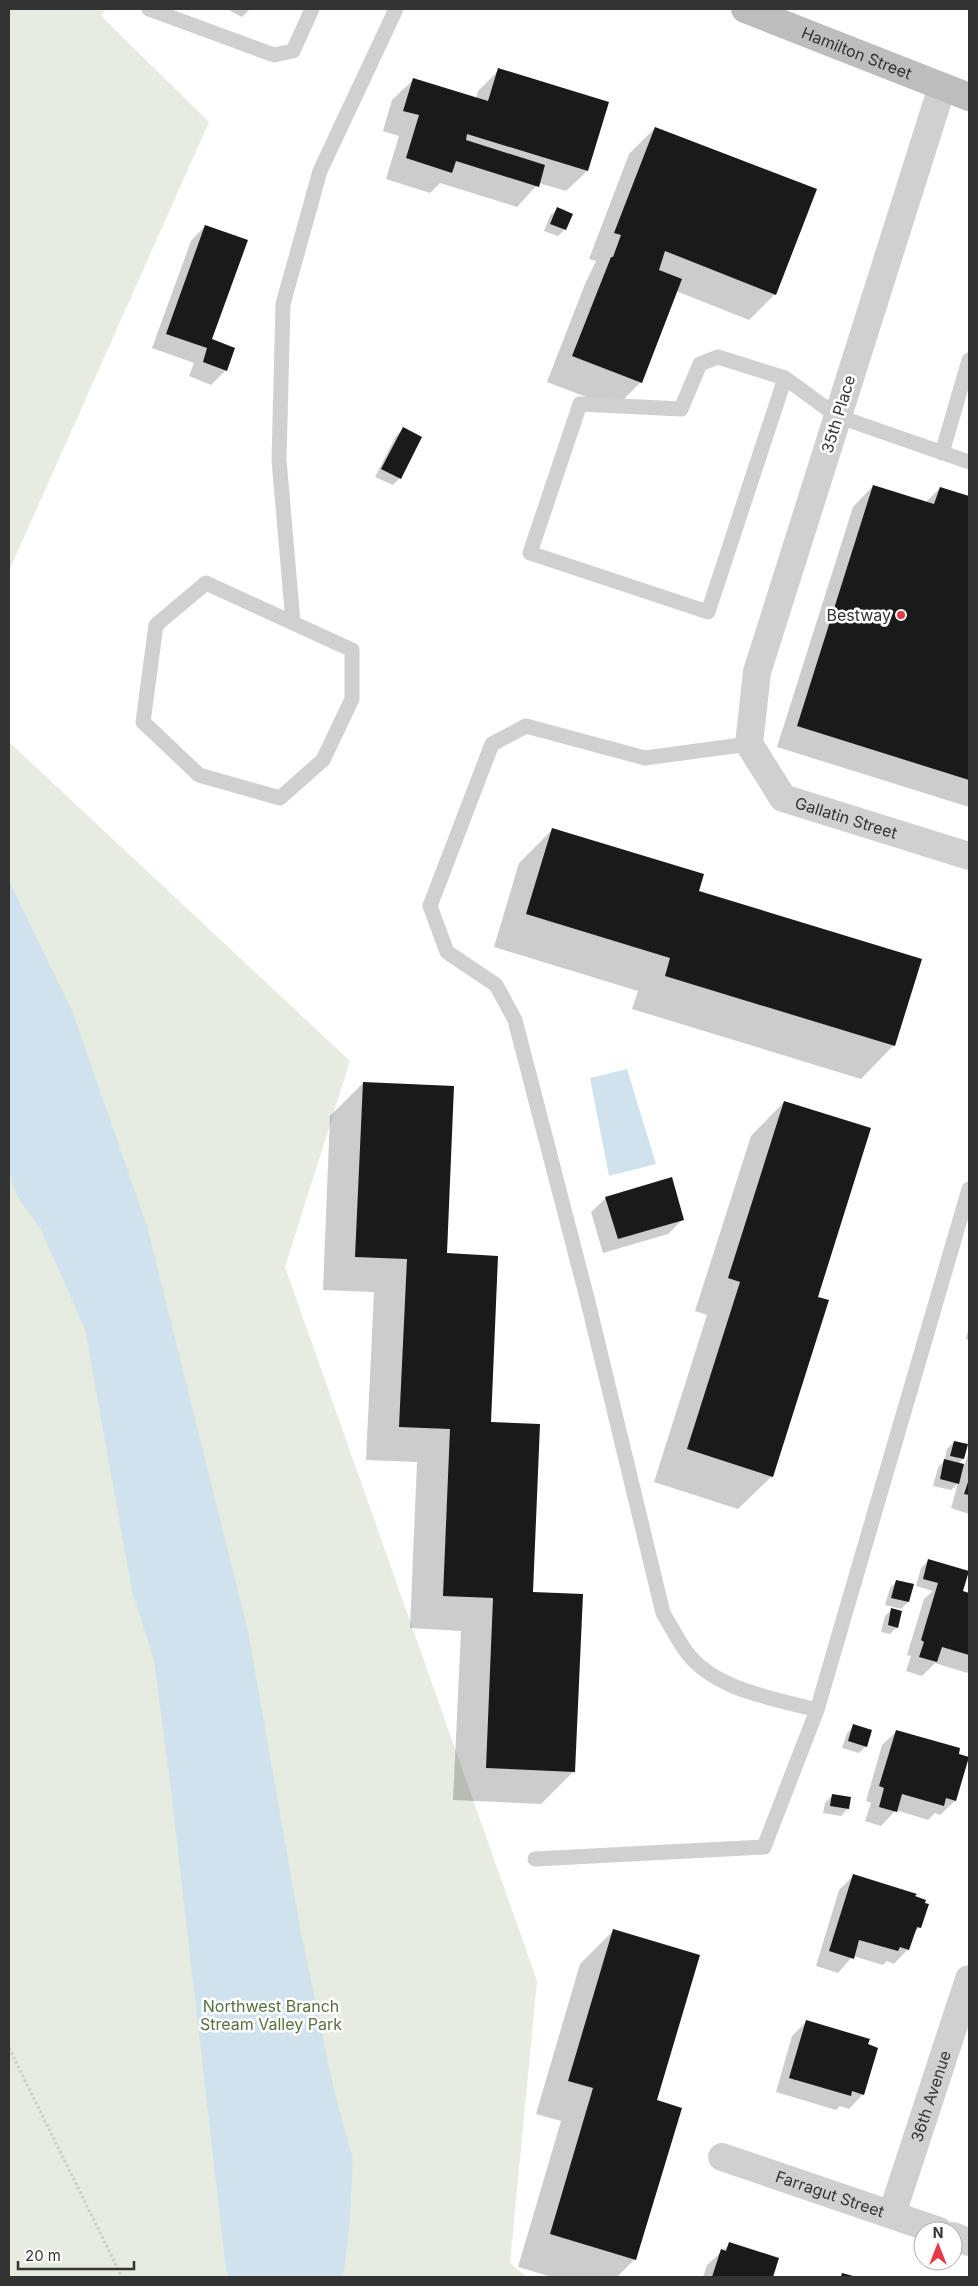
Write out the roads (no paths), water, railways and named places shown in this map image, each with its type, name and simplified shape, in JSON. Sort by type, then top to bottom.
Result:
[{"type":"main road","name":"Hamilton Street","points":[[745,9],[969,97]]},
{"type":"street","name":"35th Place","points":[[749,744],[758,672],[942,87]]},
{"type":"street","name":"Gallatin Street","points":[[749,744],[783,798],[969,856]]},
{"type":"street","name":"36th Avenue","points":[[892,2214],[969,1979]]},
{"type":"street","name":"Farragut Street","points":[[722,2157],[913,2222]]},
{"type":"lane","points":[[149,9],[274,55],[293,51],[312,9]]},
{"type":"lane","points":[[293,622],[279,460],[283,304],[320,171],[396,9]]},
{"type":"lane","points":[[785,378],[708,612],[530,553],[580,404],[681,409],[700,364],[718,358],[785,378],[837,416],[969,462]]},
{"type":"lane","points":[[942,452],[969,360]]},
{"type":"lane","points":[[206,582],[293,622],[352,650],[352,699],[323,760],[280,798],[199,774],[143,722],[156,625],[206,582]]},
{"type":"lane","points":[[749,744],[645,758],[526,726],[492,744],[430,906],[448,952],[496,985],[515,1020],[588,1302],[663,1613],[686,1651],[712,1676],[749,1691],[816,1710]]},
{"type":"lane","points":[[535,1859],[764,1847],[816,1710],[969,1190]]},
{"type":"water","points":[[9,881],[73,1013],[147,1226],[248,1631],[301,1933],[334,2090],[353,2160],[349,2231],[343,2277],[229,2277],[226,2269],[171,1790],[154,1660],[132,1591],[85,1329],[41,1230],[17,1196],[9,1172]]},
{"type":"water","points":[[627,1069],[656,1164],[609,1176],[590,1078]]},
{"type":"place","name":"Bestway","points":[[901,615]]},
{"type":"park label","name":"Northwest Branch Stream Valley Park","points":[[271,2015]]}]
